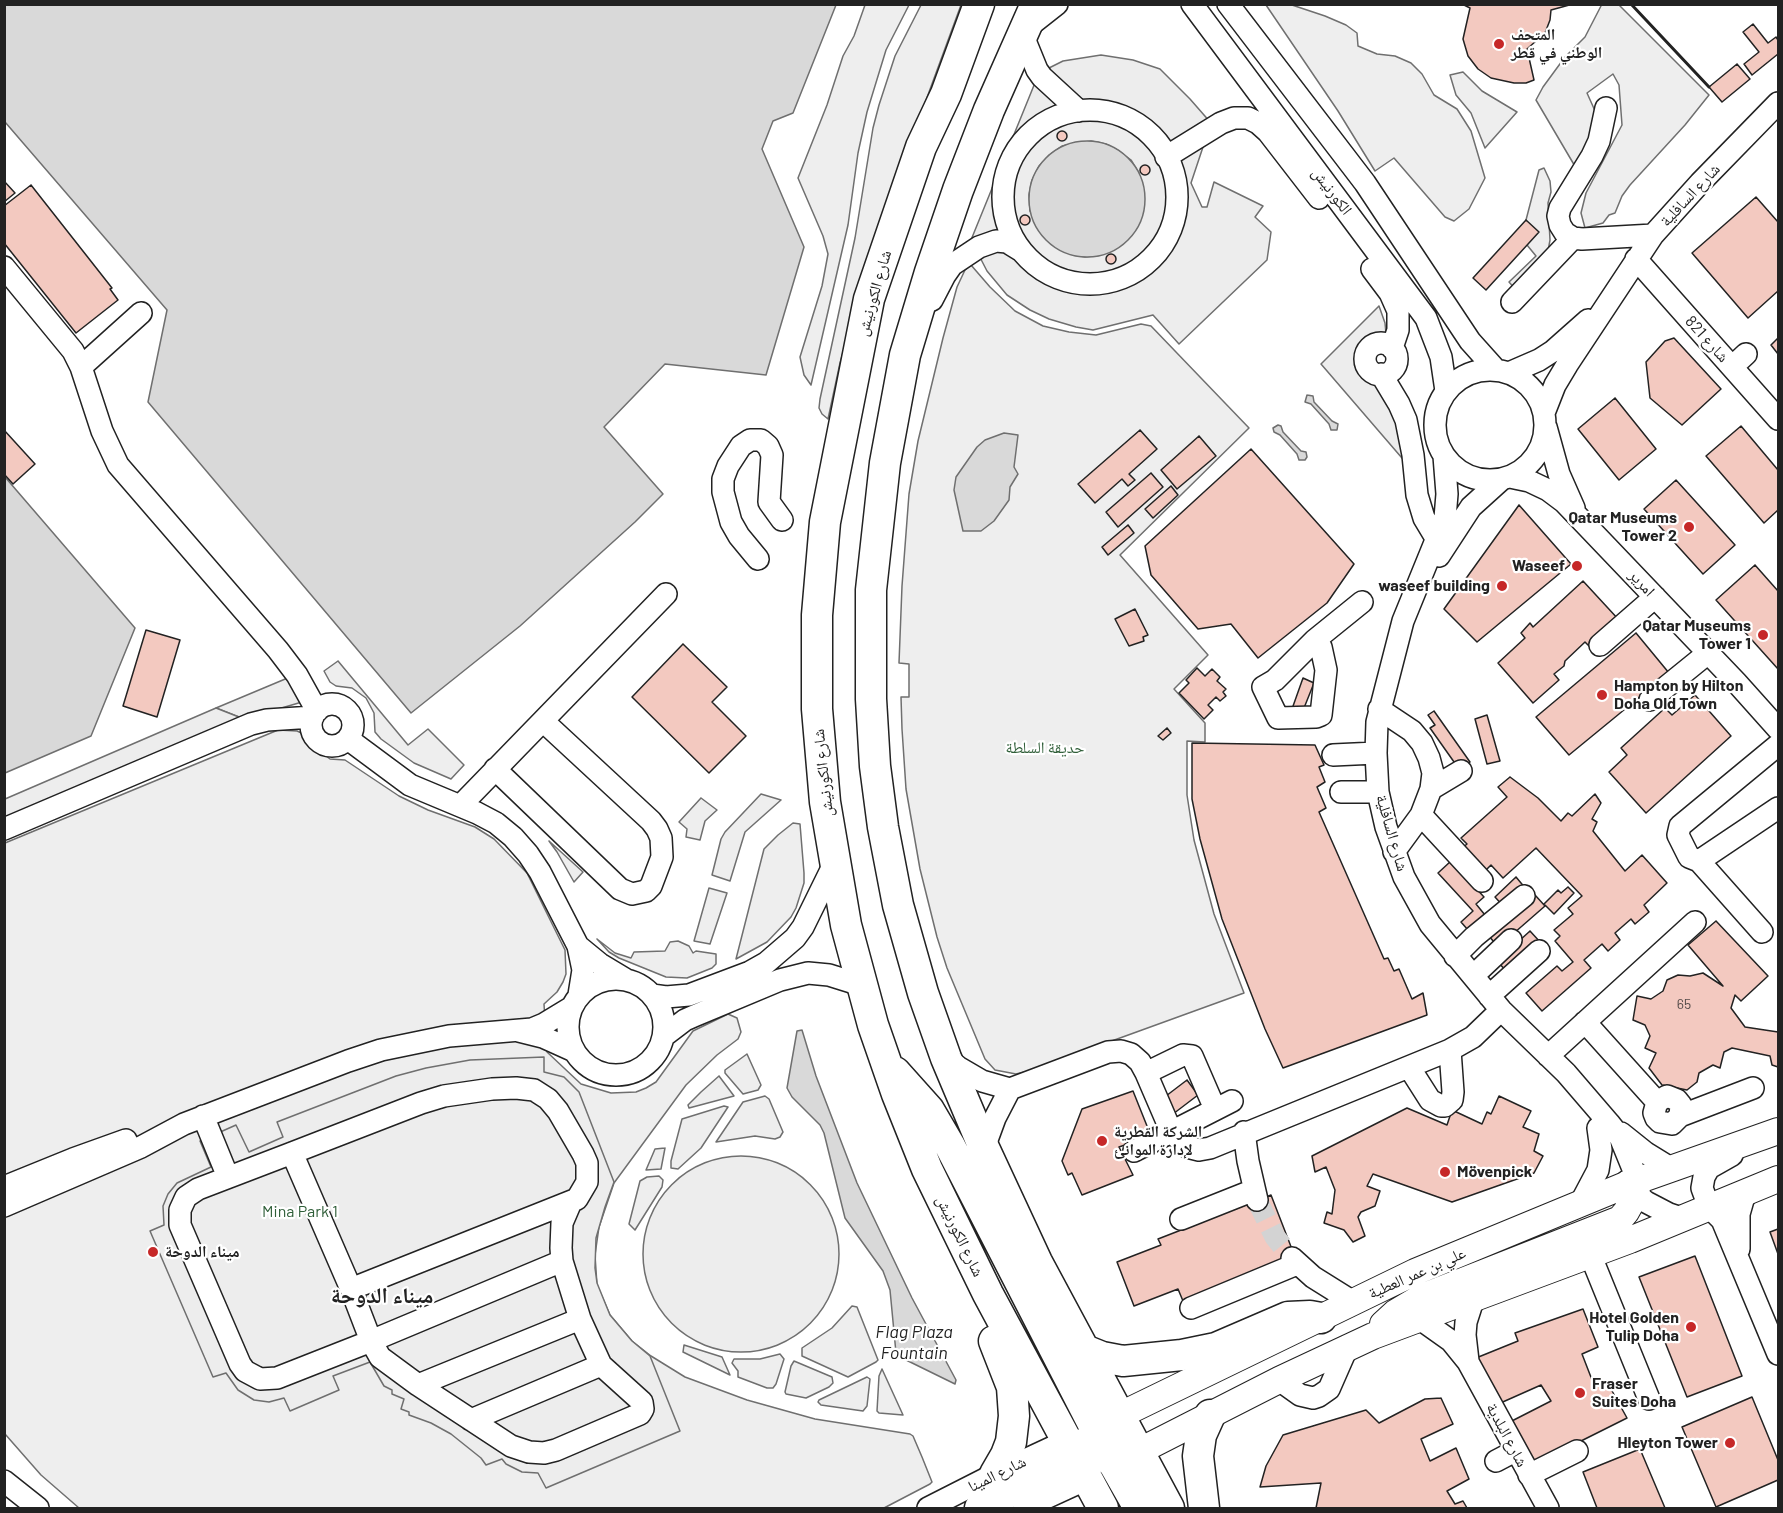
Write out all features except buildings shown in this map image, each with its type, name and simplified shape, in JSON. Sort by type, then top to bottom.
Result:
[{"type":"highway","name":"شارع الكورنيش","points":[[979,4],[946,94],[921,147],[869,299],[825,522],[817,615],[817,708],[825,802],[834,864],[861,985],[886,1064],[927,1169],[988,1294],[1099,1447],[1169,1509]]},
{"type":"highway","name":"شارع الكورنيش","points":[[1030,17],[989,110],[958,190],[905,354],[885,463],[876,536],[872,590],[872,710],[875,766],[883,827],[898,905],[923,993],[946,1058],[984,1148],[1037,1262],[1082,1349],[1099,1447],[1103,1509]]},
{"type":"highway","points":[[886,1064],[915,1094],[940,1128],[1099,1447],[1139,1509]]},
{"type":"highway","points":[[988,1294],[992,1333],[1009,1378],[1014,1407],[1011,1442],[995,1474]]},
{"type":"highway","points":[[1082,1349],[1102,1357],[1123,1361],[1182,1355],[1216,1348],[1288,1317],[1321,1318]]},
{"type":"highway","points":[[1204,1509],[1197,1456],[1201,1435],[1210,1415]]},
{"type":"highway","points":[[980,1509],[1099,1447]]},
{"type":"main road","name":"علي بن عمر العطية","points":[[1099,1447],[1321,1318],[1415,1272],[1580,1204],[1767,1136]]},
{"type":"main road","points":[[1099,1447],[1210,1415],[1373,1336],[1709,1208],[1779,1179]]},
{"type":"main road","points":[[1373,1336],[1395,1313],[1422,1298],[1620,1219],[1626,1212],[1634,1186]]},
{"type":"street","points":[[1057,4],[1030,17],[1026,44],[1036,70],[1051,87],[1079,111]]},
{"type":"street","name":"الكورنيش","points":[[1192,4],[1426,318],[1442,357],[1446,391]]},
{"type":"street","name":"الكورنيش","points":[[1228,4],[1365,183],[1470,342],[1503,371]]},
{"type":"street","points":[[1606,108],[1599,141],[1560,208],[1558,216],[1560,225],[1565,233],[1573,238],[1582,239],[1653,235]]},
{"type":"street","points":[[905,354],[945,275],[952,266],[970,252],[988,243],[1006,242],[1054,277],[1074,283],[1096,284],[1117,280],[1137,271],[1153,257],[1166,240],[1174,220],[1177,198],[1166,157],[1147,132],[1132,122],[1106,112],[1079,111],[1057,116],[1038,128],[1021,143],[1010,163],[1004,185],[1003,207],[1009,230],[1020,250]]},
{"type":"street","name":"شارع السافلية","points":[[1544,420],[1555,385],[1653,235],[1700,183],[1776,113]]},
{"type":"street","points":[[1166,157],[1204,132],[1234,118],[1248,118],[1258,123],[1268,132],[1390,293],[1398,311],[1399,320],[1392,348],[1396,364],[1388,372],[1381,374],[1406,420],[1417,495],[1424,518],[1436,538]]},
{"type":"street","points":[[1512,302],[1573,238]]},
{"type":"street","name":"شارع 821","points":[[1636,259],[1739,360],[1779,419]]},
{"type":"street","points":[[4,829],[251,724],[315,714],[330,704],[349,712],[353,726],[348,739],[335,746],[321,742],[312,731],[315,714],[297,675],[118,465],[102,431],[81,367],[73,351],[8,278]]},
{"type":"street","name":"شارع السافلية","points":[[1503,371],[1553,351],[1613,297]]},
{"type":"street","points":[[81,367],[141,313]]},
{"type":"street","points":[[1485,369],[1503,371],[1521,379],[1532,388],[1539,400],[1544,420],[1542,441],[1536,455],[1527,466],[1506,478],[1488,480],[1474,478],[1461,472],[1444,456],[1434,428],[1435,415],[1446,391],[1463,376],[1485,369]]},
{"type":"street","name":"امرير","points":[[1544,420],[1559,474],[1578,516]]},
{"type":"street","points":[[758,559],[731,522],[723,492],[723,479],[728,466],[741,446],[750,440],[761,440],[768,446],[772,455],[769,502],[782,520]]},
{"type":"street","name":"شارع السافلية","points":[[1444,456],[1447,494],[1445,518],[1394,650],[1377,722],[1378,792],[1394,852],[1416,901],[1430,924],[1495,1003],[1575,1082],[1604,1126],[1634,1186],[1657,1209],[1681,1218]]},
{"type":"street","name":"شارع السافلية","points":[[1412,600],[1471,507],[1506,478]]},
{"type":"street","name":"امرير","points":[[1506,478],[1529,481],[1548,490],[1564,502],[1779,729]]},
{"type":"street","points":[[461,805],[666,594]]},
{"type":"street","points":[[1600,645],[1655,597]]},
{"type":"street","points":[[1315,640],[1362,602]]},
{"type":"street","points":[[1650,700],[1708,653]]},
{"type":"street","points":[[1379,708],[1412,731],[1422,743],[1429,758],[1432,773],[1431,789],[1421,815],[1394,852]]},
{"type":"street","points":[[495,769],[620,889],[632,894],[646,891],[651,886],[662,857],[661,838],[657,829],[543,721]]},
{"type":"street","points":[[348,739],[410,785],[461,805],[496,823],[513,837],[540,872],[578,946],[583,970],[576,1001],[568,1017],[567,1029],[574,1051],[582,1061],[598,1072],[618,1076],[642,1068],[660,1048],[664,1021],[660,1007],[652,995],[640,985],[600,964],[578,946]]},
{"type":"street","points":[[1762,932],[1699,861],[1689,857],[1678,835],[1680,826],[1779,746]]},
{"type":"street","points":[[1333,755],[1376,753]]},
{"type":"street","points":[[1431,789],[1461,771]]},
{"type":"street","points":[[1341,792],[1378,792]]},
{"type":"street","points":[[1699,861],[1779,808]]},
{"type":"street","points":[[1421,815],[1482,882]]},
{"type":"street","points":[[652,995],[666,997],[688,995],[750,972],[766,963],[795,938],[803,927],[834,864]]},
{"type":"street","points":[[1455,956],[1483,929],[1524,896]]},
{"type":"street","points":[[1548,1056],[1695,922]]},
{"type":"street","points":[[1473,976],[1511,940]]},
{"type":"street","points":[[946,1058],[982,1081],[1010,1089],[1108,1052],[1121,1051],[1131,1054],[1146,1072],[1171,1131],[1187,1147],[1199,1150],[1210,1148],[1244,1132],[1409,1067],[1450,1050],[1473,1037],[1495,1003],[1539,951]]},
{"type":"street","points":[[663,1036],[685,1020],[780,980],[808,973],[829,975],[861,985]]},
{"type":"street","points":[[4,1206],[141,1147],[194,1120],[348,1061],[381,1050],[449,1036],[519,1031],[544,1024],[576,1001],[592,984],[608,979],[625,979]]},
{"type":"street","points":[[1586,1022],[1657,1102],[1667,1096],[1677,1100],[1681,1105],[1680,1116],[1754,1089]]},
{"type":"street","points":[[519,1031],[543,1037],[574,1051]]},
{"type":"street","points":[[1409,1067],[1430,1100],[1445,1106],[1452,1100],[1453,1092],[1450,1050]]},
{"type":"street","points":[[1134,1151],[1224,1105],[1192,1056],[1183,1055],[1146,1072]]},
{"type":"street","points":[[351,1289],[577,1199],[586,1182],[587,1163],[553,1104],[543,1095],[525,1088],[492,1089],[444,1096],[228,1177],[192,1193],[182,1204],[180,1225],[245,1371],[260,1379],[268,1380],[370,1341],[562,1261]]},
{"type":"street","points":[[984,1148],[995,1118],[1010,1089]]},
{"type":"street","points":[[194,1120],[228,1177]]},
{"type":"street","points":[[4,1187],[148,1131],[194,1120]]},
{"type":"street","points":[[1580,1204],[1598,1170],[1604,1126],[1672,1169]]},
{"type":"street","points":[[1181,1219],[1256,1195],[1244,1132]]},
{"type":"street","points":[[1767,1136],[1709,1168],[1702,1188],[1709,1208],[1722,1220],[1774,1330],[1779,1354]]},
{"type":"street","points":[[292,1153],[351,1289],[370,1341],[380,1357],[418,1385],[511,1446],[529,1452],[544,1453],[556,1450],[640,1414],[643,1408],[642,1402],[601,1365],[580,1319],[562,1261],[562,1223],[571,1202]]},
{"type":"street","points":[[1740,1259],[1739,1214],[1748,1191]]},
{"type":"street","points":[[1590,1254],[1649,1399]]},
{"type":"street","points":[[1191,1308],[1294,1261],[1313,1277],[1353,1302]]},
{"type":"street","name":"شارع البلدية","points":[[1468,1362],[1466,1322],[1474,1297]]},
{"type":"street","points":[[418,1385],[580,1319]]},
{"type":"street","name":"شارع البلدية","points":[[1420,1319],[1451,1341],[1468,1362],[1548,1509]]},
{"type":"street","points":[[471,1420],[601,1365]]},
{"type":"street","points":[[1024,1509],[1099,1447]]},
{"type":"street","name":"شارع المينا","points":[[928,1509],[995,1474],[1099,1447]]},
{"type":"street","points":[[1496,1461],[1515,1451]]},
{"type":"street","points":[[1529,1475],[1576,1451]]},
{"type":"street","points":[[4,1481],[39,1509]]},
{"type":"green space","points":[[1602,4],[1619,5],[1709,95],[1630,185],[1622,196],[1615,213],[1609,215],[1603,223],[1585,228],[1581,213],[1586,193],[1622,125],[1619,85],[1613,74],[1587,93],[1600,122],[1576,168],[1536,100],[1565,57],[1585,37]]},
{"type":"green space","points":[[865,5],[909,5],[886,50],[867,112],[858,153],[848,225],[811,385],[804,375],[800,357],[822,286],[828,254],[823,236],[798,178],[827,105],[843,56],[854,36]]},
{"type":"green space","points":[[921,5],[961,5],[900,171],[856,307],[840,363],[828,419],[819,408],[820,399],[855,238],[873,128],[895,56]]},
{"type":"green space","points":[[1266,5],[1292,5],[1346,25],[1357,33],[1358,46],[1377,54],[1395,56],[1411,63],[1422,74],[1434,95],[1457,109],[1471,131],[1485,178],[1469,209],[1454,221],[1445,217],[1394,158],[1375,171],[1338,111]]},
{"type":"green space","points":[[1463,72],[1482,91],[1517,112],[1485,148],[1471,113],[1456,95],[1450,75]]},
{"type":"green space","points":[[1544,168],[1550,181],[1551,192],[1548,203],[1550,240],[1548,251],[1518,292],[1509,282],[1536,256],[1527,245],[1526,220],[1539,170]]},
{"type":"green space","name":"حديقة السلطة","points":[[971,265],[1015,311],[1043,326],[1096,335],[1141,324],[1151,326],[1249,428],[1120,555],[1208,655],[1174,689],[1205,723],[1205,742],[1187,741],[1187,795],[1194,840],[1214,914],[1244,993],[1016,1074],[995,1070],[985,1059],[947,968],[920,869],[906,789],[902,729],[901,697],[909,697],[909,664],[899,663],[909,494],[918,441],[943,338],[957,287],[965,270]]},
{"type":"green space","points":[[338,661],[408,745],[428,729],[464,765],[451,779],[414,763],[381,739],[375,732],[374,713],[366,698],[352,688],[336,686],[330,682],[324,671]]},
{"type":"green space","points":[[290,677],[302,702],[244,719],[216,708]]},
{"type":"green space","name":"Mina Park 1","points":[[278,730],[297,731],[306,735],[315,748],[330,759],[345,760],[399,796],[428,810],[475,827],[494,839],[527,873],[565,950],[566,974],[563,982],[557,992],[544,1004],[547,1052],[581,1084],[611,1093],[636,1092],[646,1088],[656,1082],[693,1031],[728,1014],[737,1018],[741,1032],[738,1039],[717,1055],[686,1085],[614,1183],[599,1227],[595,1255],[597,1285],[610,1315],[632,1341],[685,1377],[747,1400],[815,1419],[910,1434],[913,1436],[932,1482],[930,1484],[884,1508],[79,1508],[41,1475],[5,1434],[5,843]]},
{"type":"green space","points":[[761,794],[781,800],[745,832],[730,881],[712,875],[721,839],[725,832]]},
{"type":"green space","points":[[701,798],[717,810],[705,821],[700,840],[686,837],[687,829],[679,822]]},
{"type":"green space","points":[[793,823],[800,824],[804,873],[804,883],[796,908],[791,917],[767,942],[736,959],[764,849]]},
{"type":"green space","points":[[549,841],[583,872],[574,882],[557,852]]},
{"type":"green space","points":[[709,888],[727,893],[710,944],[694,941]]},
{"type":"green space","points":[[597,939],[615,953],[631,958],[634,952],[665,951],[670,942],[678,941],[689,946],[693,953],[696,951],[716,954],[716,964],[712,968],[687,978],[666,977],[619,958],[609,952]]},
{"type":"green space","points":[[747,1054],[761,1085],[758,1090],[743,1094],[725,1070]]},
{"type":"green space","points":[[719,1076],[734,1096],[689,1108],[688,1105]]},
{"type":"green space","points":[[765,1096],[769,1099],[783,1132],[780,1137],[775,1139],[755,1136],[716,1142],[743,1102]]},
{"type":"green space","points":[[724,1106],[728,1107],[701,1148],[678,1169],[671,1168],[682,1119]]},
{"type":"green space","points":[[665,1148],[661,1169],[646,1170],[655,1149]]},
{"type":"green space","points":[[659,1176],[663,1180],[662,1187],[635,1230],[629,1224],[640,1181],[647,1177]]},
{"type":"green space","points":[[852,1306],[857,1307],[878,1360],[848,1377],[802,1356],[802,1348],[832,1328]]},
{"type":"green space","points":[[684,1345],[722,1357],[730,1375],[683,1352]]},
{"type":"green space","points":[[780,1354],[784,1359],[773,1388],[738,1377],[738,1371],[732,1363],[734,1359],[760,1359]]},
{"type":"green space","points":[[794,1361],[832,1377],[833,1383],[806,1398],[786,1394]]},
{"type":"green space","points":[[882,1369],[903,1415],[877,1411],[879,1376]]},
{"type":"green space","points":[[867,1377],[870,1379],[867,1406],[863,1411],[821,1405],[818,1402],[819,1400]]},
{"type":"shaded area","points":[[1101,55],[1133,60],[1160,69],[1211,123],[1191,183],[1202,207],[1207,207],[1214,182],[1263,206],[1255,217],[1271,232],[1267,260],[1179,344],[1153,315],[1093,330],[1049,319],[1030,310],[1007,295],[987,271],[971,240],[1039,73],[1063,61]],"holes":[[[1091,141],[1106,144],[1131,160],[1139,173],[1101,255],[1085,257],[1070,254],[1030,211],[1029,195],[1032,180],[1039,166],[1062,146]]]},
{"type":"shaded area","points":[[1379,306],[1385,323],[1387,344],[1376,344],[1371,347],[1365,356],[1365,362],[1372,372],[1381,374],[1414,472],[1321,364]]},
{"type":"shaded area","points":[[216,708],[244,719],[5,823],[5,799]]},
{"type":"shaded area","points":[[544,1057],[544,1072],[564,1077],[579,1092],[614,1182],[596,1238],[597,1283],[610,1315],[632,1341],[650,1356],[680,1431],[546,1488],[538,1473],[522,1472],[506,1464],[502,1459],[486,1465],[481,1458],[451,1434],[409,1415],[409,1412],[401,1409],[404,1399],[392,1394],[392,1390],[384,1386],[370,1362],[333,1376],[339,1390],[290,1411],[284,1398],[269,1402],[254,1400],[238,1390],[226,1373],[213,1377],[150,1231],[164,1225],[163,1206],[168,1194],[177,1183],[211,1167],[200,1141],[236,1125],[249,1152],[283,1137],[277,1122],[396,1076],[470,1060]]},
{"type":"shaded area","points":[[741,1156],[769,1160],[787,1168],[803,1178],[817,1192],[835,1226],[839,1254],[835,1282],[827,1300],[817,1316],[803,1330],[769,1348],[741,1352],[713,1348],[695,1340],[679,1330],[665,1316],[647,1282],[643,1254],[647,1226],[655,1208],[665,1192],[679,1178],[713,1160]]},
{"type":"water","points":[[4,5],[836,5],[793,113],[773,121],[762,149],[804,247],[766,375],[665,364],[604,427],[663,494],[520,626],[411,713],[148,402],[167,310],[5,122]]},
{"type":"water","points":[[1087,141],[1109,146],[1128,158],[1140,177],[1145,199],[1140,221],[1128,240],[1109,252],[1087,257],[1065,252],[1046,240],[1034,221],[1029,199],[1034,177],[1046,158],[1065,146]]},
{"type":"water","points":[[1307,395],[1313,396],[1314,402],[1332,421],[1338,424],[1337,430],[1331,430],[1329,424],[1311,404],[1305,402]]},
{"type":"water","points":[[1278,425],[1301,451],[1306,452],[1305,460],[1299,460],[1297,454],[1280,435],[1274,432],[1273,428]]},
{"type":"water","points":[[1004,433],[1018,435],[1014,467],[1018,474],[1010,487],[1009,500],[994,521],[981,531],[963,531],[954,490],[956,477],[977,447],[985,440]]},
{"type":"water","points":[[5,477],[135,628],[91,736],[5,773]]},
{"type":"water","name":"Flag Plaza Fountain","points":[[802,1030],[816,1076],[857,1183],[912,1298],[956,1380],[955,1384],[896,1353],[890,1290],[883,1271],[845,1218],[820,1125],[792,1097],[787,1088],[797,1031]]},
{"type":"tunnel","points":[[1257,1200],[1275,1237],[1292,1258]]},
{"type":"wall","points":[[1631,4],[1709,87]]},
{"type":"place","name":"المتحف الوطني في قطر","points":[[1499,44]]},
{"type":"place","name":"Qatar Museums Tower 2","points":[[1689,527]]},
{"type":"place","name":"Waseef","points":[[1577,566]]},
{"type":"place","name":"waseef building","points":[[1502,586]]},
{"type":"place","name":"Qatar Museums Tower 1","points":[[1763,635]]},
{"type":"place","name":"Hampton by Hilton Doha Old Town","points":[[1602,695]]},
{"type":"place","name":"الشركة القطرية لإدارة الموانئ","points":[[1102,1141]]},
{"type":"place","name":"Mövenpick","points":[[1445,1172]]},
{"type":"place","name":"ميناء الدوحة","points":[[153,1252]]},
{"type":"place","name":"Hotel Golden Tulip Doha","points":[[1691,1327]]},
{"type":"place","name":"Fraser Suites Doha","points":[[1580,1393]]},
{"type":"place","name":"Hleyton Tower","points":[[1730,1443]]},
{"type":"district","name":"ميناء الدوحة","points":[[382,1296]]}]
